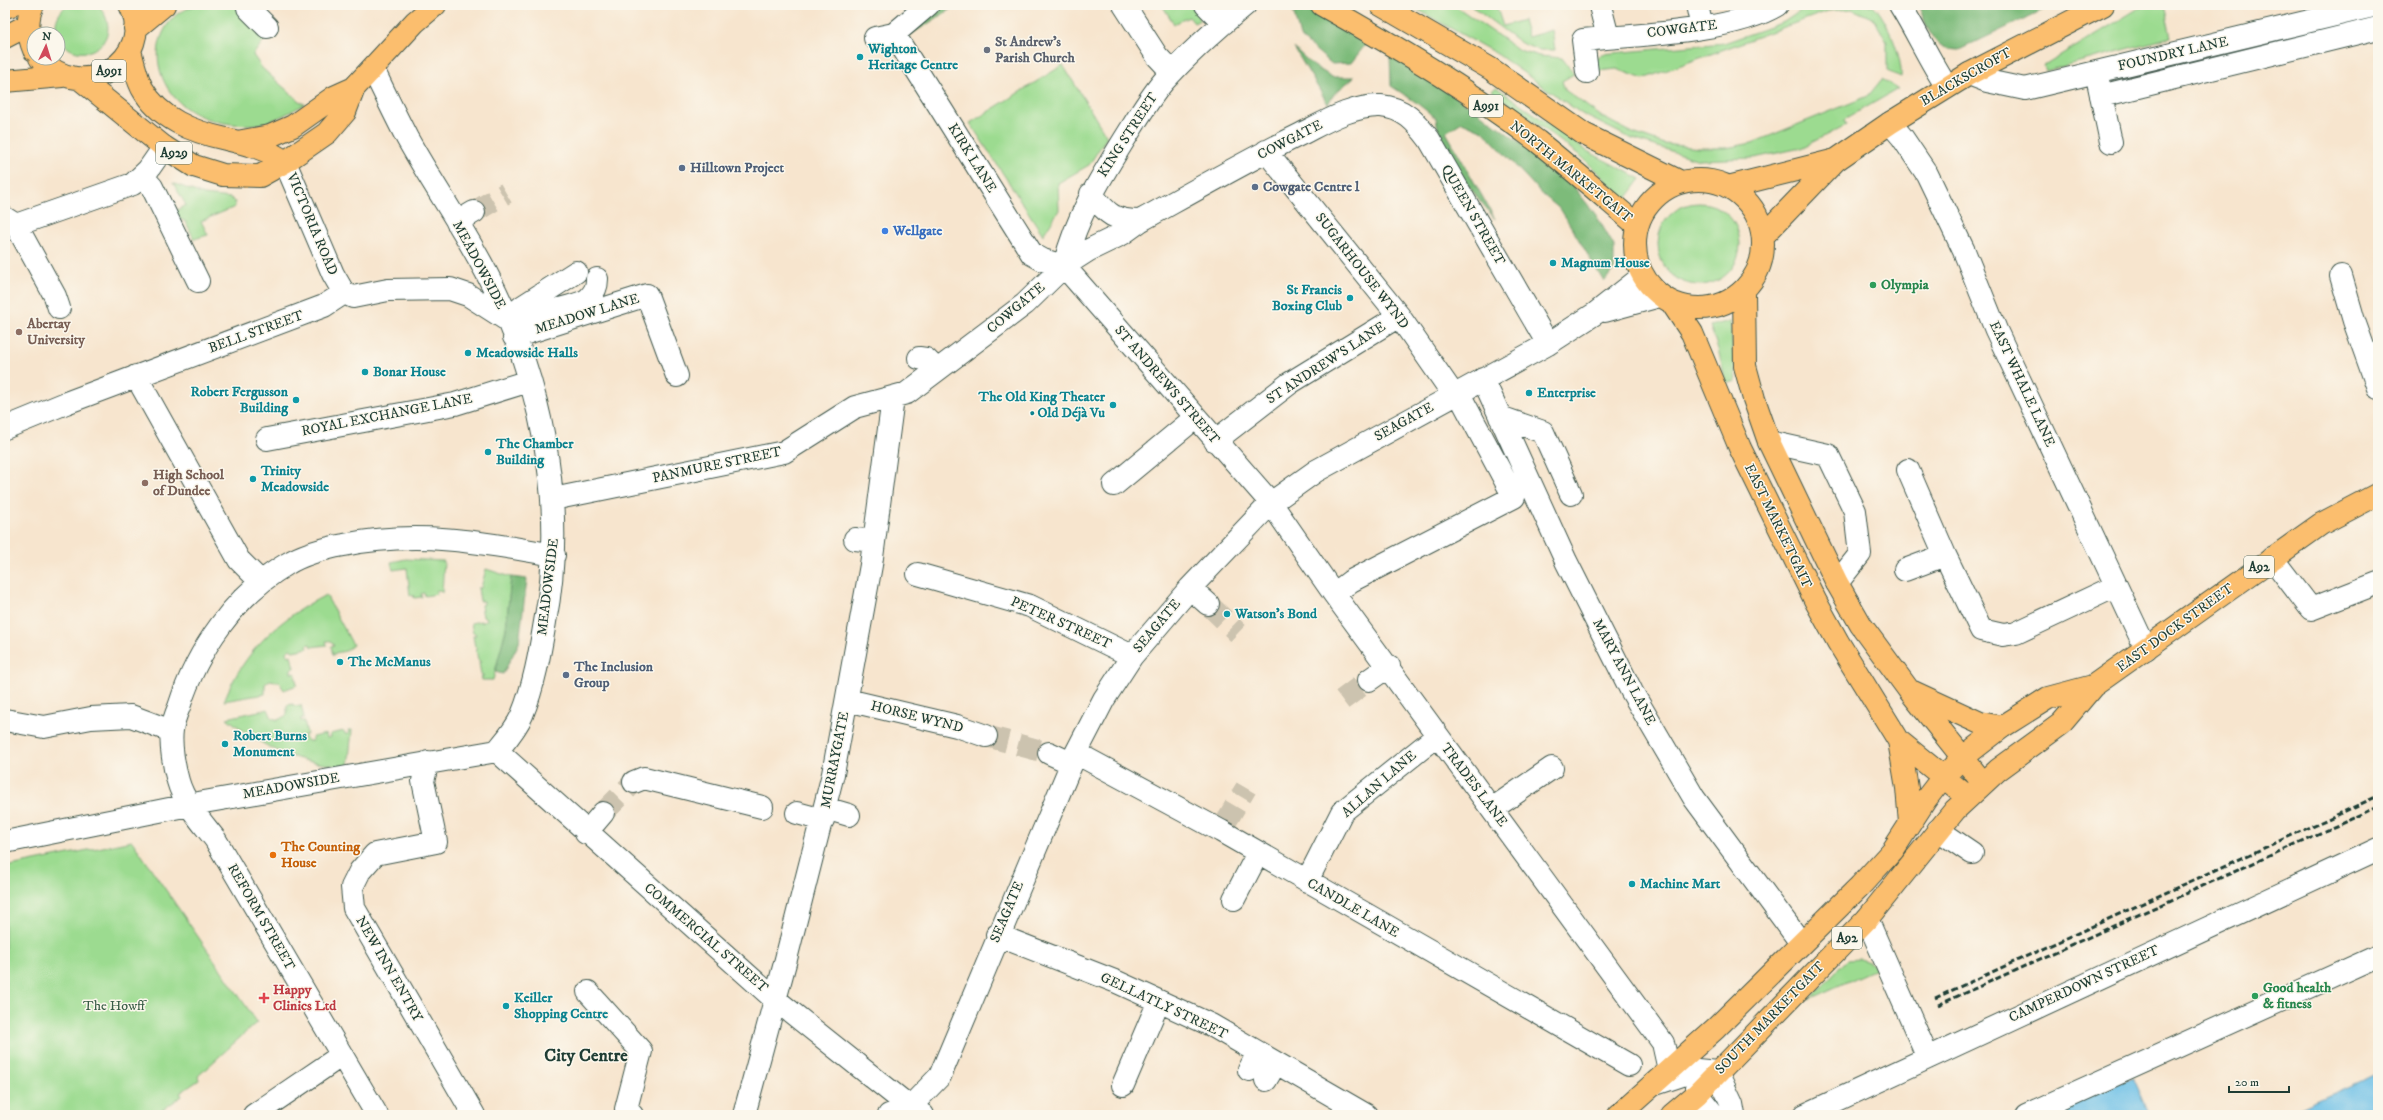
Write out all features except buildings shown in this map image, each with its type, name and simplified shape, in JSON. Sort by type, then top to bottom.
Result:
[{"type":"main road","points":[[5,7],[11,5]]},
{"type":"main road","points":[[130,5],[132,40]]},
{"type":"main road","points":[[132,40],[164,5]]},
{"type":"main road","name":"VICTORIA ROAD","points":[[238,142],[270,136],[293,126],[334,98],[354,88],[415,22],[435,5]]},
{"type":"main road","name":"NORTH MARKETGAIT","points":[[1322,5],[1381,38],[1459,86],[1537,142],[1637,225]]},
{"type":"main road","name":"A991","points":[[1381,5],[1491,69],[1584,134],[1681,182]]},
{"type":"main road","name":"BLACKSCROFT","points":[[1763,236],[1836,160],[1890,123],[1969,74],[2103,5]]},
{"type":"main road","points":[[5,37],[31,15]]},
{"type":"main road","points":[[31,15],[31,26]]},
{"type":"main road","name":"A991","points":[[5,81],[96,78],[111,70],[122,61],[132,40]]},
{"type":"main road","name":"A929","points":[[132,40],[143,90],[167,115],[178,124],[199,134],[238,142]]},
{"type":"main road","points":[[46,66],[71,78]]},
{"type":"main road","name":"A929","points":[[71,78],[164,147],[194,166],[223,175],[260,176],[285,162]]},
{"type":"main road","name":"VICTORIA ROAD","points":[[285,162],[327,133],[345,112],[354,88]]},
{"type":"main road","points":[[238,142],[272,152],[285,162]]},
{"type":"main road","name":"BLACKSCROFT","points":[[1728,186],[1836,160]]},
{"type":"main road","points":[[1697,180],[1713,181],[1728,186],[1745,199],[1757,216],[1763,236],[1762,256],[1756,275],[1744,291],[1722,304],[1697,309],[1666,300],[1643,276],[1636,260],[1634,242],[1637,225],[1647,206],[1662,191],[1681,182],[1697,180]]},
{"type":"main road","name":"EAST MARKETGAIT","points":[[1744,291],[1745,366],[1754,399],[1769,442],[1837,583],[1861,625],[1908,690],[1983,783]]},
{"type":"main road","name":"EAST MARKETGAIT","points":[[1666,300],[1692,333],[1740,448],[1816,602],[1899,741],[1968,797]]},
{"type":"main road","name":"EAST DOCK STREET","points":[[1968,797],[1983,783],[2060,724],[2093,686],[2321,524],[2378,494]]},
{"type":"main road","name":"EAST DOCK STREET","points":[[1910,823],[1943,776],[1962,758],[2002,727],[2048,698],[2093,686]]},
{"type":"main road","points":[[1908,690],[1980,722],[2002,727]]},
{"type":"main road","name":"EAST MARKETGAIT","points":[[1899,741],[1907,788],[1910,823]]},
{"type":"main road","name":"SOUTH MARKETGAIT","points":[[1697,1094],[1707,1071],[1867,919],[1906,873],[1938,830],[1968,797]]},
{"type":"main road","name":"A92","points":[[1619,1115],[1699,1044],[1884,860],[1910,823]]},
{"type":"main road","name":"A92","points":[[1672,1115],[1697,1094]]},
{"type":"street","points":[[250,5],[248,8],[267,27]]},
{"type":"street","name":"KIRK LANE","points":[[928,5],[883,34],[1032,254],[1043,260],[1064,266]]},
{"type":"street","points":[[1124,5],[1158,56],[1172,72]]},
{"type":"street","points":[[1206,5],[1224,23]]},
{"type":"street","name":"KING STREET","points":[[1064,266],[1079,216],[1140,114],[1172,72],[1201,42],[1245,5]]},
{"type":"street","points":[[1697,5],[1702,28]]},
{"type":"street","name":"COWGATE","points":[[1587,72],[1583,40],[1702,28],[1736,21],[1777,5]]},
{"type":"street","points":[[1900,5],[1916,30],[1929,60],[1947,87]]},
{"type":"street","name":"FOUNDRY LANE","points":[[1969,74],[1987,81],[2025,89],[2377,5]]},
{"type":"street","points":[[1600,6],[1608,37]]},
{"type":"street","points":[[2101,96],[2378,28]]},
{"type":"street","name":"MEADOWSIDE","points":[[5,842],[189,805],[497,751],[514,729],[522,714],[533,677],[547,612],[554,555],[553,499],[547,454],[529,381],[510,328],[486,273],[465,217],[408,140],[373,69]]},
{"type":"street","points":[[2096,72],[2111,142]]},
{"type":"street","name":"COWGATE","points":[[886,393],[907,393],[1025,304],[1064,266],[1088,250],[1122,234],[1140,221],[1266,152],[1339,116],[1363,107],[1381,106]]},
{"type":"street","name":"QUEEN STREET","points":[[1381,106],[1398,110],[1413,119],[1429,139],[1548,344]]},
{"type":"street","name":"EAST WHALE LANE","points":[[1890,123],[1902,137],[1927,174],[1964,251],[1996,330],[2146,649]]},
{"type":"street","points":[[59,308],[55,296],[10,221],[133,184],[148,170],[164,147]]},
{"type":"street","name":"SUGARHOUSE WYND","points":[[1266,152],[1399,316],[1456,393],[1514,497],[1351,581],[1334,594]]},
{"type":"street","name":"VICTORIA ROAD","points":[[285,162],[332,274],[344,293]]},
{"type":"street","points":[[142,176],[152,186],[198,281]]},
{"type":"street","points":[[1091,194],[1113,217],[1124,221],[1140,221]]},
{"type":"street","name":"ST ANDREWS STREET","points":[[1064,266],[1215,441],[1271,503]]},
{"type":"street","points":[[510,328],[523,306],[576,272]]},
{"type":"street","points":[[450,289],[486,273]]},
{"type":"street","name":"SEAGATE","points":[[917,1111],[940,1076],[997,935],[1073,758],[1104,699],[1132,656],[1190,588],[1271,503],[1316,471],[1548,344],[1596,313],[1643,276]]},
{"type":"street","points":[[2341,276],[2354,321],[2378,388]]},
{"type":"street","points":[[510,328],[527,316],[588,300],[597,288],[596,279]]},
{"type":"street","points":[[344,293],[354,297],[388,290],[450,289],[468,295],[510,328]]},
{"type":"street","name":"BELL STREET","points":[[5,428],[136,376],[324,306],[344,293]]},
{"type":"street","name":"MEADOW LANE","points":[[510,328],[647,295],[677,376]]},
{"type":"street","name":"SEAGATE","points":[[1596,313],[1666,300]]},
{"type":"street","name":"ST ANDREW'S LANE","points":[[1215,441],[1290,383],[1399,316]]},
{"type":"street","points":[[919,358],[926,359],[937,370]]},
{"type":"street","points":[[136,376],[239,560],[261,582]]},
{"type":"street","name":"MARY ANN LANE","points":[[1483,379],[1566,562],[1632,692],[1694,798],[1801,943]]},
{"type":"street","name":"ROYAL EXCHANGE LANE","points":[[267,439],[455,404],[529,381]]},
{"type":"street","name":"PANMURE STREET","points":[[553,499],[784,452],[855,407],[886,393]]},
{"type":"street","name":"MURRAYGATE","points":[[744,1115],[824,814],[847,700],[880,566],[864,540],[886,393]]},
{"type":"street","points":[[1500,417],[1543,432],[1571,494]]},
{"type":"street","points":[[1114,485],[1195,418]]},
{"type":"street","points":[[1769,442],[1828,455],[1850,497],[1855,511],[1860,554],[1837,583]]},
{"type":"street","points":[[1908,470],[1945,555],[1981,630],[2003,636],[2016,633],[2116,586]]},
{"type":"street","name":"TRADES LANE","points":[[1271,503],[1334,594],[1389,666],[1437,736],[1663,1043],[1661,1077]]},
{"type":"street","points":[[189,805],[178,782],[172,730],[188,677],[214,634],[238,603],[261,582],[288,563],[330,548],[396,537],[424,536],[482,542],[554,555]]},
{"type":"street","points":[[1905,570],[1945,555]]},
{"type":"street","points":[[2272,558],[2311,609],[2378,583]]},
{"type":"street","name":"PETER STREET","points":[[918,574],[1030,606],[1132,656]]},
{"type":"street","points":[[1190,588],[1208,604]]},
{"type":"street","points":[[1369,680],[1389,666]]},
{"type":"street","name":"HORSE WYND","points":[[847,700],[957,726],[986,736]]},
{"type":"street","points":[[5,720],[44,727],[91,718],[131,716],[172,730]]},
{"type":"street","name":"ALLAN LANE","points":[[1307,881],[1342,812],[1437,736]]},
{"type":"street","name":"COMMERCIAL STREET","points":[[497,751],[586,833],[776,999],[917,1111]]},
{"type":"street","points":[[1049,754],[1073,758]]},
{"type":"street","name":"CANDLE LANE","points":[[1073,758],[1223,828],[1258,853],[1629,1065]]},
{"type":"street","name":"NEW INN ENTRY","points":[[428,762],[423,781],[436,842],[375,854],[360,871],[352,887],[354,908],[474,1115]]},
{"type":"street","points":[[1492,809],[1552,768]]},
{"type":"street","points":[[634,782],[644,778],[762,807]]},
{"type":"street","name":"REFORM STREET","points":[[189,805],[215,839],[377,1115]]},
{"type":"street","points":[[586,833],[603,813]]},
{"type":"street","points":[[797,813],[849,815]]},
{"type":"street","points":[[1938,830],[1972,853]]},
{"type":"street","name":"CAMPERDOWN STREET","points":[[1804,1115],[2378,848]]},
{"type":"street","points":[[1234,899],[1258,853]]},
{"type":"street","points":[[1867,919],[1928,1058]]},
{"type":"street","name":"GELLATLY STREET","points":[[997,935],[1159,1001],[1211,1025],[1262,1066],[1366,1115]]},
{"type":"street","points":[[2026,1115],[2378,956]]},
{"type":"street","points":[[588,992],[641,1051],[626,1109],[632,1115]]},
{"type":"street","points":[[1124,1085],[1159,1001]]},
{"type":"street","points":[[1699,1044],[1707,1071],[1732,1104],[1734,1115]]},
{"type":"street","points":[[254,1115],[342,1055]]},
{"type":"street","points":[[1661,1077],[1707,1071]]},
{"type":"street","points":[[1697,1094],[1714,1115]]},
{"type":"street","points":[[890,1115],[917,1111]]},
{"type":"green space","points":[[67,5],[99,6],[107,20],[107,32],[103,42],[95,49],[85,52],[74,51],[66,45],[66,26],[56,26],[62,10]]},
{"type":"green space","points":[[196,5],[240,5],[267,36],[253,55],[262,68],[299,101],[305,104],[270,121],[258,124],[238,125],[206,118],[180,103],[171,93],[160,71],[158,59],[159,47],[162,35],[168,24],[177,14]]},
{"type":"green space","points":[[936,5],[957,5],[910,35]]},
{"type":"green space","points":[[1162,5],[1192,5],[1199,15],[1200,20],[1194,23],[1189,17],[1174,24]]},
{"type":"green space","points":[[1297,5],[1329,20],[1366,44],[1351,63],[1332,64],[1300,37],[1293,10]]},
{"type":"green space","points":[[1454,5],[1519,50],[1539,56],[1562,58],[1574,74],[1562,81],[1565,90],[1602,117],[1633,133],[1665,144],[1699,148],[1726,148],[1752,143],[1868,96],[1882,79],[1898,89],[1844,120],[1846,125],[1801,148],[1754,158],[1699,160],[1630,138],[1582,114],[1497,54],[1411,6]]},
{"type":"green space","points":[[1470,5],[1496,5],[1503,26],[1523,20],[1528,37],[1552,30],[1555,50],[1538,50],[1521,43]]},
{"type":"green space","points":[[1809,5],[1873,5],[1884,19],[1893,39],[1901,69],[1901,77],[1887,71],[1887,42],[1874,19],[1852,9],[1828,11],[1643,79],[1617,69],[1597,71],[1592,62],[1602,54],[1724,43],[1784,22]]},
{"type":"green space","points":[[1918,5],[2044,5],[2045,9],[1959,50],[1950,49],[1936,42],[1928,29]]},
{"type":"green space","points":[[2144,5],[2164,5],[2171,37],[2046,71],[2044,66]]},
{"type":"green space","points":[[1294,48],[1314,66],[1332,77],[1354,77],[1334,94],[1328,104]]},
{"type":"green space","points":[[1390,55],[1473,108],[1566,177],[1596,215],[1614,246],[1614,269],[1604,282],[1561,210],[1542,194],[1483,131],[1462,122],[1446,132],[1495,219],[1458,172],[1444,146],[1436,118],[1391,86]]},
{"type":"green space","points":[[1063,65],[1107,137],[1089,165],[1058,183],[1059,210],[1043,235],[970,123]]},
{"type":"green space","points":[[1496,87],[1587,151],[1641,179],[1625,200],[1582,157],[1492,91]]},
{"type":"green space","points":[[173,183],[204,195],[231,198],[235,202],[235,207],[201,221],[208,235],[194,239],[186,222],[180,219],[175,211],[186,205]]},
{"type":"green space","points":[[1691,203],[1707,203],[1722,210],[1733,221],[1740,236],[1740,252],[1737,260],[1728,273],[1715,282],[1707,285],[1691,285],[1676,278],[1665,267],[1658,252],[1658,236],[1665,221],[1676,210]]},
{"type":"green space","points":[[1730,321],[1736,381],[1726,384],[1718,349],[1710,326]]},
{"type":"green space","points":[[406,559],[444,561],[442,593],[439,590],[436,591],[437,594],[425,596],[424,593],[421,594],[422,597],[414,598],[413,595],[410,596],[407,568],[393,570],[391,562]]},
{"type":"green space","points":[[486,569],[511,577],[506,629],[493,680],[482,680],[481,676],[484,676],[481,674],[479,663],[481,662],[478,660],[476,649],[478,649],[475,647],[473,636],[476,635],[473,633],[471,623],[481,621],[482,623],[487,620],[486,617],[483,617],[481,605],[484,604],[484,601],[480,601],[478,588],[481,588]]},
{"type":"green space","points":[[511,577],[527,579],[519,643],[503,674],[495,672],[506,629]]},
{"type":"green space","points":[[326,595],[353,645],[346,651],[335,653],[333,656],[331,646],[334,645],[329,641],[326,641],[327,645],[311,647],[310,644],[307,645],[308,648],[293,651],[290,649],[287,652],[288,656],[291,655],[294,668],[291,669],[291,673],[295,673],[297,685],[284,690],[279,682],[270,680],[265,684],[265,694],[224,701],[241,667],[264,638],[293,614]]},
{"type":"green space","points":[[293,704],[294,706],[301,705],[304,718],[301,718],[301,721],[304,721],[307,734],[304,735],[308,741],[312,741],[312,737],[326,734],[327,738],[331,737],[330,734],[344,731],[345,734],[349,734],[348,730],[352,730],[348,767],[313,762],[283,753],[256,739],[227,718],[268,709],[272,718],[278,720],[287,715],[287,705]]},
{"type":"green space","name":"The Howff","points":[[132,841],[257,1022],[198,1076],[199,1080],[180,1093],[182,1096],[155,1115],[5,1115],[5,867]]},
{"type":"green space","points":[[1859,959],[1869,962],[1878,968],[1809,999],[1847,960]]},
{"type":"water","points":[[2378,1073],[2378,1115],[2285,1115]]},
{"type":"water","points":[[2132,1077],[2149,1115],[2048,1115]]},
{"type":"tunnel","points":[[474,212],[506,193]]},
{"type":"tunnel","points":[[1208,604],[1238,633]]},
{"type":"tunnel","points":[[1342,700],[1369,680]]},
{"type":"tunnel","points":[[986,736],[1049,753]]},
{"type":"tunnel","points":[[603,813],[634,782]]},
{"type":"tunnel","points":[[1224,825],[1246,788]]},
{"type":"railway","points":[[1935,998],[2378,796]]},
{"type":"railway","points":[[1938,1005],[2378,807]]},
{"type":"place","name":"St Andrew's Parish Church","points":[[987,50]]},
{"type":"place","name":"Wighton Heritage Centre","points":[[860,57]]},
{"type":"place","name":"Hilltown Project","points":[[682,168]]},
{"type":"place","name":"Cowgate Centre l","points":[[1255,187]]},
{"type":"place","name":"Wellgate","points":[[885,231]]},
{"type":"place","name":"Magnum House","points":[[1553,263]]},
{"type":"place","name":"Olympia","points":[[1873,285]]},
{"type":"place","name":"St Francis Boxing Club","points":[[1350,298]]},
{"type":"place","name":"Abertay University","points":[[19,332]]},
{"type":"place","name":"Meadowside Halls","points":[[468,353]]},
{"type":"place","name":"Bonar House","points":[[365,372]]},
{"type":"place","name":"Enterprise","points":[[1529,393]]},
{"type":"place","name":"Robert Fergusson Building","points":[[296,400]]},
{"type":"place","name":"The Old King Theater • Old Déjà Vu","points":[[1113,405]]},
{"type":"place","name":"The Chamber Building","points":[[488,452]]},
{"type":"place","name":"Trinity Meadowside","points":[[253,479]]},
{"type":"place","name":"High School of Dundee","points":[[145,483]]},
{"type":"place","name":"Watson's Bond","points":[[1227,614]]},
{"type":"place","name":"The McManus","points":[[340,662]]},
{"type":"place","name":"The Inclusion Group","points":[[566,675]]},
{"type":"place","name":"Robert Burns Monument","points":[[225,744]]},
{"type":"place","name":"The Counting House","points":[[273,855]]},
{"type":"place","name":"Machine Mart","points":[[1632,884]]},
{"type":"place","name":"Good health & fitness","points":[[2255,996]]},
{"type":"place","name":"Happy Clinics Ltd","points":[[264,998]]},
{"type":"place","name":"Keiller Shopping Centre","points":[[506,1006]]},
{"type":"district","name":"City Centre","points":[[586,1056]]}]
